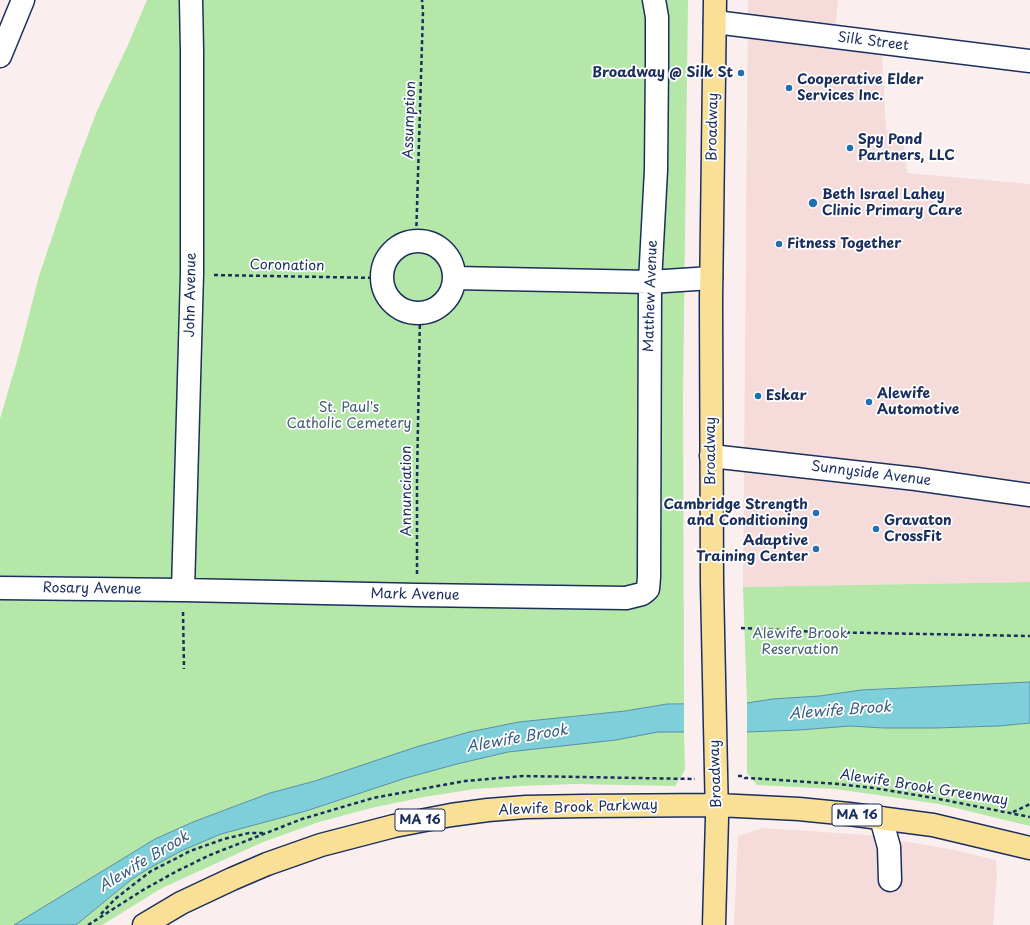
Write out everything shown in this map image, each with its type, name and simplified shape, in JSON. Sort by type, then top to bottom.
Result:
[{"type":"main road","name":"Broadway","points":[[714,925],[717,805],[712,584],[711,278],[716,0]]},
{"type":"main road","name":"Alewife Brook Parkway","points":[[144,925],[197,895],[267,864],[340,839],[394,826],[457,814],[526,807],[717,805],[799,808],[933,826],[1030,848]]},
{"type":"street","points":[[0,56],[23,0]]},
{"type":"street","name":"John Avenue","points":[[183,590],[192,274],[191,0]]},
{"type":"street","name":"Matthew Avenue","points":[[646,592],[648,589],[649,577],[650,282],[655,184],[657,92],[657,17],[654,0]]},
{"type":"street","name":"Silk Street","points":[[715,22],[1030,62]]},
{"type":"street","points":[[416,240],[430,242],[441,249],[452,263],[455,278],[451,294],[442,305],[431,312],[420,314],[408,313],[395,306],[386,295],[381,278],[383,265],[390,254],[400,245],[416,240]]},
{"type":"street","points":[[455,278],[650,282],[711,278]]},
{"type":"street","name":"Sunnyside Avenue","points":[[711,456],[916,479],[1030,495]]},
{"type":"street","name":"Rosary Avenue","points":[[0,588],[183,590]]},
{"type":"street","name":"Mark Avenue","points":[[183,590],[626,598],[646,592]]},
{"type":"street","points":[[881,818],[889,847],[890,880]]},
{"type":"path","name":"Assumption","points":[[416,240],[423,19],[422,0]]},
{"type":"path","name":"Coronation","points":[[192,274],[381,278]]},
{"type":"path","name":"Annunciation","points":[[417,595],[417,479],[420,314]]},
{"type":"path","points":[[183,590],[184,669]]},
{"type":"path","points":[[743,629],[1030,636]]},
{"type":"path","name":"Alewife Brook Greenway","points":[[743,776],[749,778],[868,788],[934,798],[1030,817]]},
{"type":"path","points":[[1013,813],[1030,804]]},
{"type":"path","points":[[98,918],[115,899],[151,871],[195,850],[224,839],[249,833],[266,832]]},
{"type":"shaded area","points":[[748,0],[838,0],[834,46],[882,52],[886,130],[903,136],[907,173],[1030,184],[1030,582],[743,587]]},
{"type":"shaded area","points":[[763,828],[868,835],[954,850],[996,860],[997,875],[993,925],[734,925],[738,836]]},
{"type":"green space","name":"St. Paul's Catholic Cemetery","points":[[147,0],[688,0],[683,394],[684,703],[572,716],[453,736],[315,781],[270,793],[193,822],[155,839],[14,925],[0,925],[0,419],[19,354],[39,276],[75,169],[97,111]]},
{"type":"green space","name":"Alewife Brook Reservation","points":[[1030,582],[1030,682],[861,690],[820,696],[772,699],[747,703],[743,587]]},
{"type":"green space","points":[[1030,723],[1030,826],[939,804],[835,789],[757,785],[747,773],[747,732],[850,726],[935,728],[998,726]]},
{"type":"green space","points":[[658,732],[684,732],[685,770],[675,786],[575,784],[475,789],[424,797],[371,808],[319,822],[263,842],[162,888],[102,925],[76,925],[132,879],[181,851],[221,834],[306,811],[406,778],[508,752],[616,740]]},
{"type":"water","name":"Alewife Brook","points":[[1030,682],[1030,723],[998,726],[935,728],[850,726],[747,732],[658,732],[616,740],[508,752],[457,764],[406,778],[306,811],[221,834],[181,851],[132,879],[76,925],[14,925],[155,839],[193,822],[270,793],[315,781],[416,747],[469,732],[519,722],[625,711],[667,704],[747,703],[772,699],[820,696],[861,690]]},
{"type":"pier","points":[[684,701],[747,701],[747,734],[684,734]]},
{"type":"place","name":"Broadway @ Silk St","points":[[741,73]]},
{"type":"place","name":"Cooperative Elder Services Inc.","points":[[789,88]]},
{"type":"place","name":"Spy Pond Partners, LLC","points":[[850,148]]},
{"type":"place","name":"Beth Israel Lahey Clinic Primary Care","points":[[813,203]]},
{"type":"place","name":"Fitness Together","points":[[779,244]]},
{"type":"place","name":"Eskar","points":[[758,396]]},
{"type":"place","name":"Alewife Automotive","points":[[869,402]]},
{"type":"place","name":"Cambridge Strength and Conditioning","points":[[816,513]]},
{"type":"place","name":"Gravaton CrossFit","points":[[876,529]]},
{"type":"place","name":"Adaptive Training Center","points":[[816,549]]}]
